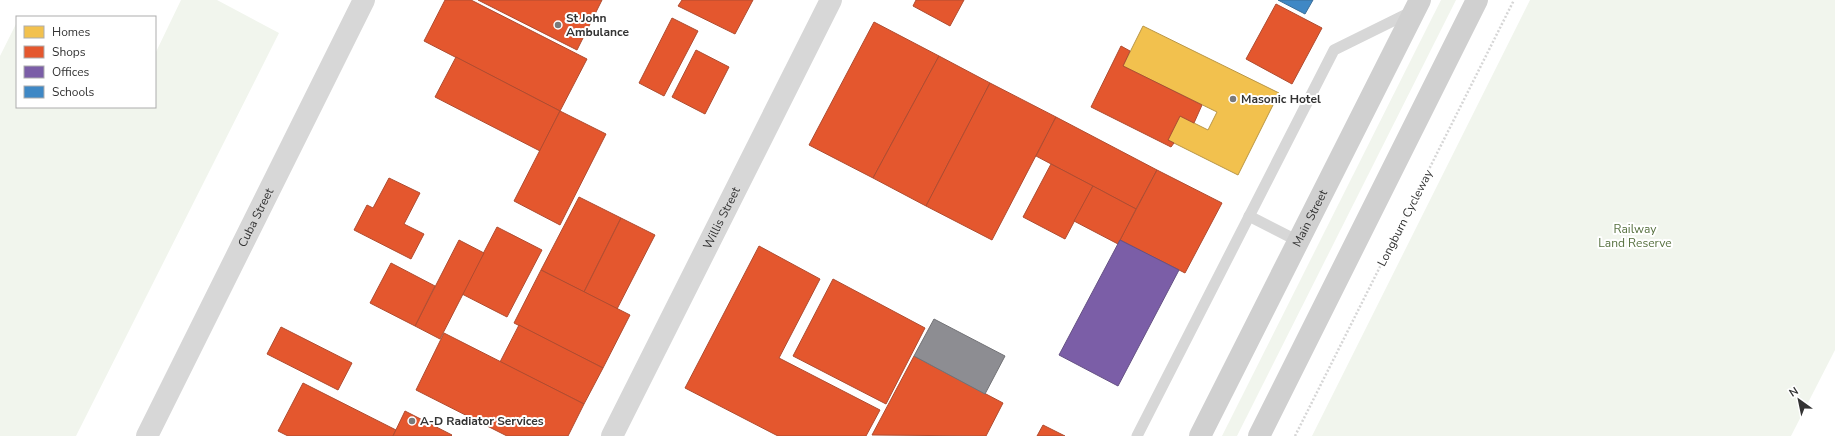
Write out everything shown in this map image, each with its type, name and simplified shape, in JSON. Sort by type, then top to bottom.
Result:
[{"type":"main road","points":[[1259,436],[1477,0]]},
{"type":"main road","name":"Main Street","points":[[1200,436],[1417,5]]},
{"type":"street","name":"Cuba Street","points":[[147,436],[364,0]]},
{"type":"street","name":"Willis Street","points":[[612,436],[831,0]]},
{"type":"lane","points":[[1137,436],[1334,50],[1417,5]]},
{"type":"lane","points":[[1249,216],[1298,240]]},
{"type":"path","name":"Longburn Cycleway","points":[[1295,436],[1514,0]]},
{"type":"green space","points":[[181,0],[217,0],[279,33],[76,436],[0,436],[0,56],[16,24],[16,108],[156,108],[156,52]]},
{"type":"green space","points":[[1441,0],[1456,0],[1237,436],[1222,436]]},
{"type":"green space","name":"Railway Land Reserve","points":[[1530,0],[1835,0],[1835,350],[1791,436],[1312,436]]},
{"type":"building: Homes","name":"Masonic Hotel","points":[[1143,26],[1279,93],[1238,175],[1168,140],[1180,116],[1208,130],[1217,112],[1123,66]]},
{"type":"building: Shops","points":[[445,0],[471,0],[587,59],[560,111],[424,41]]},
{"type":"building: Shops","name":"St John Ambulance","points":[[478,0],[602,0],[577,50]]},
{"type":"building: Shops","points":[[682,0],[753,0],[735,34],[678,6]]},
{"type":"building: Shops","points":[[916,0],[964,0],[950,26],[913,6]]},
{"type":"building: Shops","points":[[1276,4],[1322,28],[1292,84],[1246,59]]},
{"type":"building: Shops","points":[[672,18],[698,31],[664,96],[639,83]]},
{"type":"building: Shops","points":[[874,22],[939,56],[873,178],[809,145]]},
{"type":"building: Shops","points":[[1121,46],[1130,51],[1123,66],[1202,105],[1194,123],[1180,116],[1168,140],[1174,143],[1171,147],[1091,107]]},
{"type":"building: Shops","points":[[696,50],[729,67],[705,114],[672,97]]},
{"type":"building: Shops","points":[[939,56],[990,83],[926,206],[873,178]]},
{"type":"building: Shops","points":[[456,57],[560,111],[540,151],[435,97]]},
{"type":"building: Shops","points":[[990,83],[1056,117],[992,240],[926,206]]},
{"type":"building: Shops","points":[[560,111],[606,134],[560,225],[514,201]]},
{"type":"building: Shops","points":[[1056,117],[1157,170],[1136,209],[1036,156]]},
{"type":"building: Shops","points":[[1051,164],[1093,186],[1065,239],[1023,217]]},
{"type":"building: Shops","points":[[1157,170],[1222,203],[1185,273],[1120,240]]},
{"type":"building: Shops","points":[[389,178],[420,193],[404,224],[424,234],[411,259],[354,230],[367,205],[373,208]]},
{"type":"building: Shops","points":[[1093,186],[1136,209],[1118,244],[1074,221]]},
{"type":"building: Shops","points":[[579,197],[621,218],[584,292],[541,270]]},
{"type":"building: Shops","points":[[621,218],[655,235],[617,309],[584,292]]},
{"type":"building: Shops","points":[[497,227],[542,250],[507,317],[462,294]]},
{"type":"building: Shops","points":[[459,240],[484,253],[440,339],[415,326]]},
{"type":"building: Shops","points":[[759,246],[820,279],[779,358],[880,410],[866,436],[778,436],[685,388]]},
{"type":"building: Shops","points":[[391,263],[435,286],[415,326],[370,303]]},
{"type":"building: Shops","points":[[541,270],[630,315],[603,368],[514,323]]},
{"type":"building: Shops","points":[[833,279],[925,328],[886,404],[793,356]]},
{"type":"building: Shops","points":[[519,325],[603,368],[584,404],[500,362]]},
{"type":"building: Shops","points":[[281,327],[352,363],[338,390],[267,354]]},
{"type":"building: Shops","points":[[444,333],[584,404],[568,436],[507,436],[416,390]]},
{"type":"building: Shops","points":[[914,356],[1003,403],[986,436],[872,435]]},
{"type":"building: Shops","points":[[303,383],[396,430],[393,436],[288,436],[278,431]]},
{"type":"building: Shops","name":"A-D Radiator Services","points":[[405,411],[452,435],[393,436]]},
{"type":"building: Shops","points":[[1043,425],[1065,436],[1037,436]]},
{"type":"building: Offices","points":[[1120,240],[1179,270],[1118,386],[1059,355]]},
{"type":"building: Schools","points":[[1278,0],[1313,0],[1305,14]]},
{"type":"building: Industry","points":[[934,319],[1005,356],[985,394],[914,356]]},
{"type":"place","name":"St John Ambulance","points":[[558,25]]},
{"type":"place","name":"Masonic Hotel","points":[[1233,99]]},
{"type":"place","name":"A-D Radiator Services","points":[[412,421]]}]
